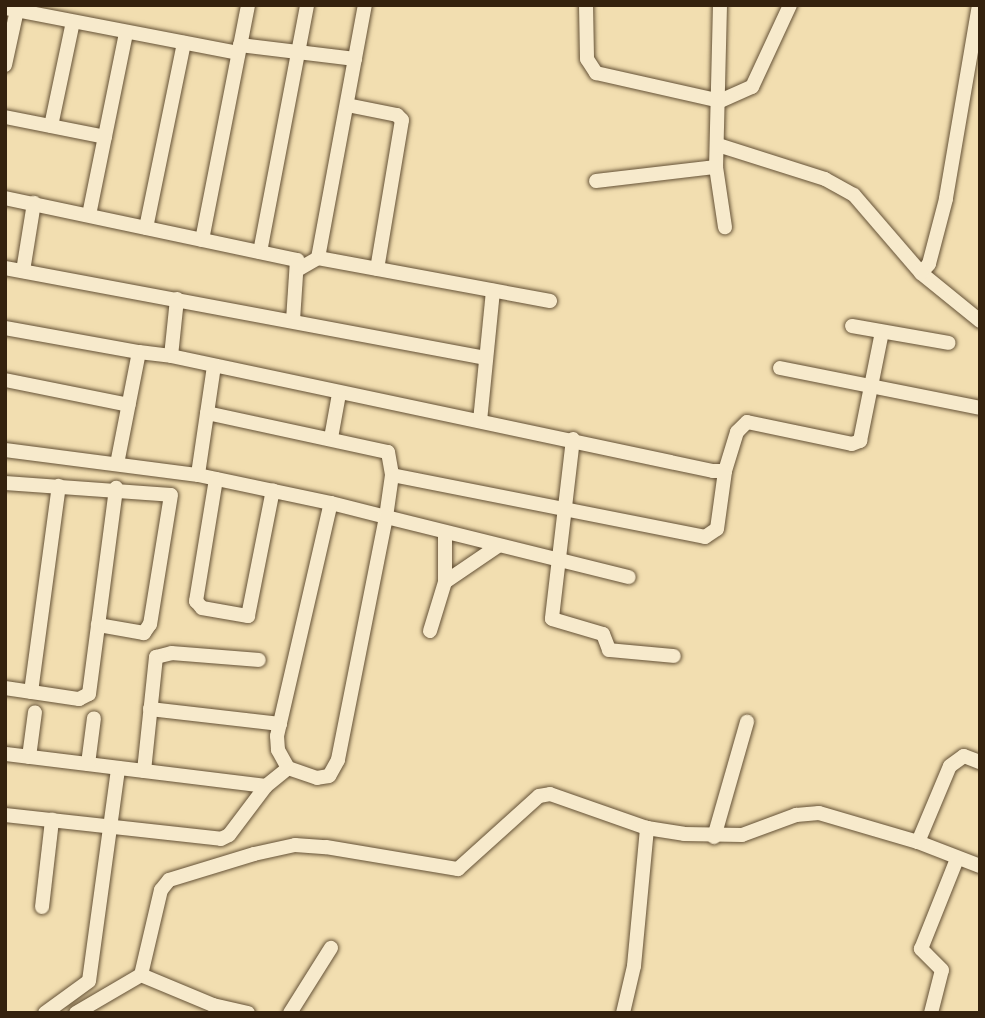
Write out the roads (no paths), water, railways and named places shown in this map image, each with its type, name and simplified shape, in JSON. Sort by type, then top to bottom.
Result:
[{"type":"street","points":[[202,240],[248,5]]},
{"type":"street","points":[[260,252],[307,5]]},
{"type":"street","points":[[318,258],[365,5]]},
{"type":"street","points":[[586,5],[587,59],[596,73],[720,101],[752,87],[790,5]]},
{"type":"street","points":[[720,5],[720,101],[716,167],[725,228]]},
{"type":"street","points":[[921,273],[929,264],[946,199],[979,5]]},
{"type":"street","points":[[5,65],[11,9],[184,43],[355,59]]},
{"type":"street","points":[[51,126],[73,22]]},
{"type":"street","points":[[89,215],[125,33]]},
{"type":"street","points":[[146,228],[184,43]]},
{"type":"street","points":[[347,105],[402,120],[377,269]]},
{"type":"street","points":[[5,117],[105,137]]},
{"type":"street","points":[[718,145],[825,179],[854,195],[921,273],[980,321]]},
{"type":"street","points":[[596,181],[716,167]]},
{"type":"street","points":[[5,198],[297,260],[299,269],[293,320]]},
{"type":"street","points":[[23,271],[34,203]]},
{"type":"street","points":[[299,269],[318,258],[550,301]]},
{"type":"street","points":[[5,268],[484,358]]},
{"type":"street","points":[[480,421],[484,358],[493,291]]},
{"type":"street","points":[[171,356],[177,299]]},
{"type":"street","points":[[852,326],[949,343]]},
{"type":"street","points":[[5,328],[171,356],[339,394],[725,471]]},
{"type":"street","points":[[392,475],[705,537],[717,528],[725,471],[737,432],[747,422],[852,444],[859,441],[873,387],[882,332]]},
{"type":"street","points":[[117,464],[139,352]]},
{"type":"street","points":[[198,475],[214,366]]},
{"type":"street","points":[[780,368],[980,408]]},
{"type":"street","points":[[5,380],[129,405]]},
{"type":"street","points":[[331,438],[339,394]]},
{"type":"street","points":[[207,413],[388,452],[392,475],[386,517],[338,760],[329,776],[317,778],[288,768],[278,750],[280,724],[331,503]]},
{"type":"street","points":[[573,439],[552,612],[555,622],[603,634],[610,650],[674,656]]},
{"type":"street","points":[[5,450],[198,475],[331,503],[629,577]]},
{"type":"street","points":[[215,479],[196,601],[202,608],[248,616],[273,491]]},
{"type":"street","points":[[5,483],[116,488],[171,495],[150,624],[144,632],[98,625]]},
{"type":"street","points":[[31,692],[59,486]]},
{"type":"street","points":[[5,688],[79,699],[89,694],[116,488]]},
{"type":"street","points":[[430,631],[445,582],[444,533]]},
{"type":"street","points":[[445,582],[498,546]]},
{"type":"street","points":[[144,771],[156,656],[161,652],[259,660]]},
{"type":"street","points":[[150,709],[280,724]]},
{"type":"street","points":[[29,757],[35,712]]},
{"type":"street","points":[[88,764],[94,718]]},
{"type":"street","points":[[714,836],[747,722]]},
{"type":"street","points":[[6,754],[266,786]]},
{"type":"street","points":[[918,842],[950,766],[964,756],[980,762]]},
{"type":"street","points":[[46,1013],[89,981],[118,768]]},
{"type":"street","points":[[5,815],[221,839],[229,835],[266,786],[288,768]]},
{"type":"street","points":[[76,1013],[141,975],[162,890],[169,880],[254,854],[295,845],[326,847],[458,869],[539,796],[550,794],[647,828],[714,836],[743,835],[806,812],[839,816],[980,866]]},
{"type":"street","points":[[42,907],[52,820]]},
{"type":"street","points":[[623,1013],[634,966],[647,828]]},
{"type":"street","points":[[931,1013],[942,970],[921,949],[957,859]]},
{"type":"street","points":[[290,1013],[331,948]]},
{"type":"street","points":[[141,975],[214,1005],[248,1013]]}]
